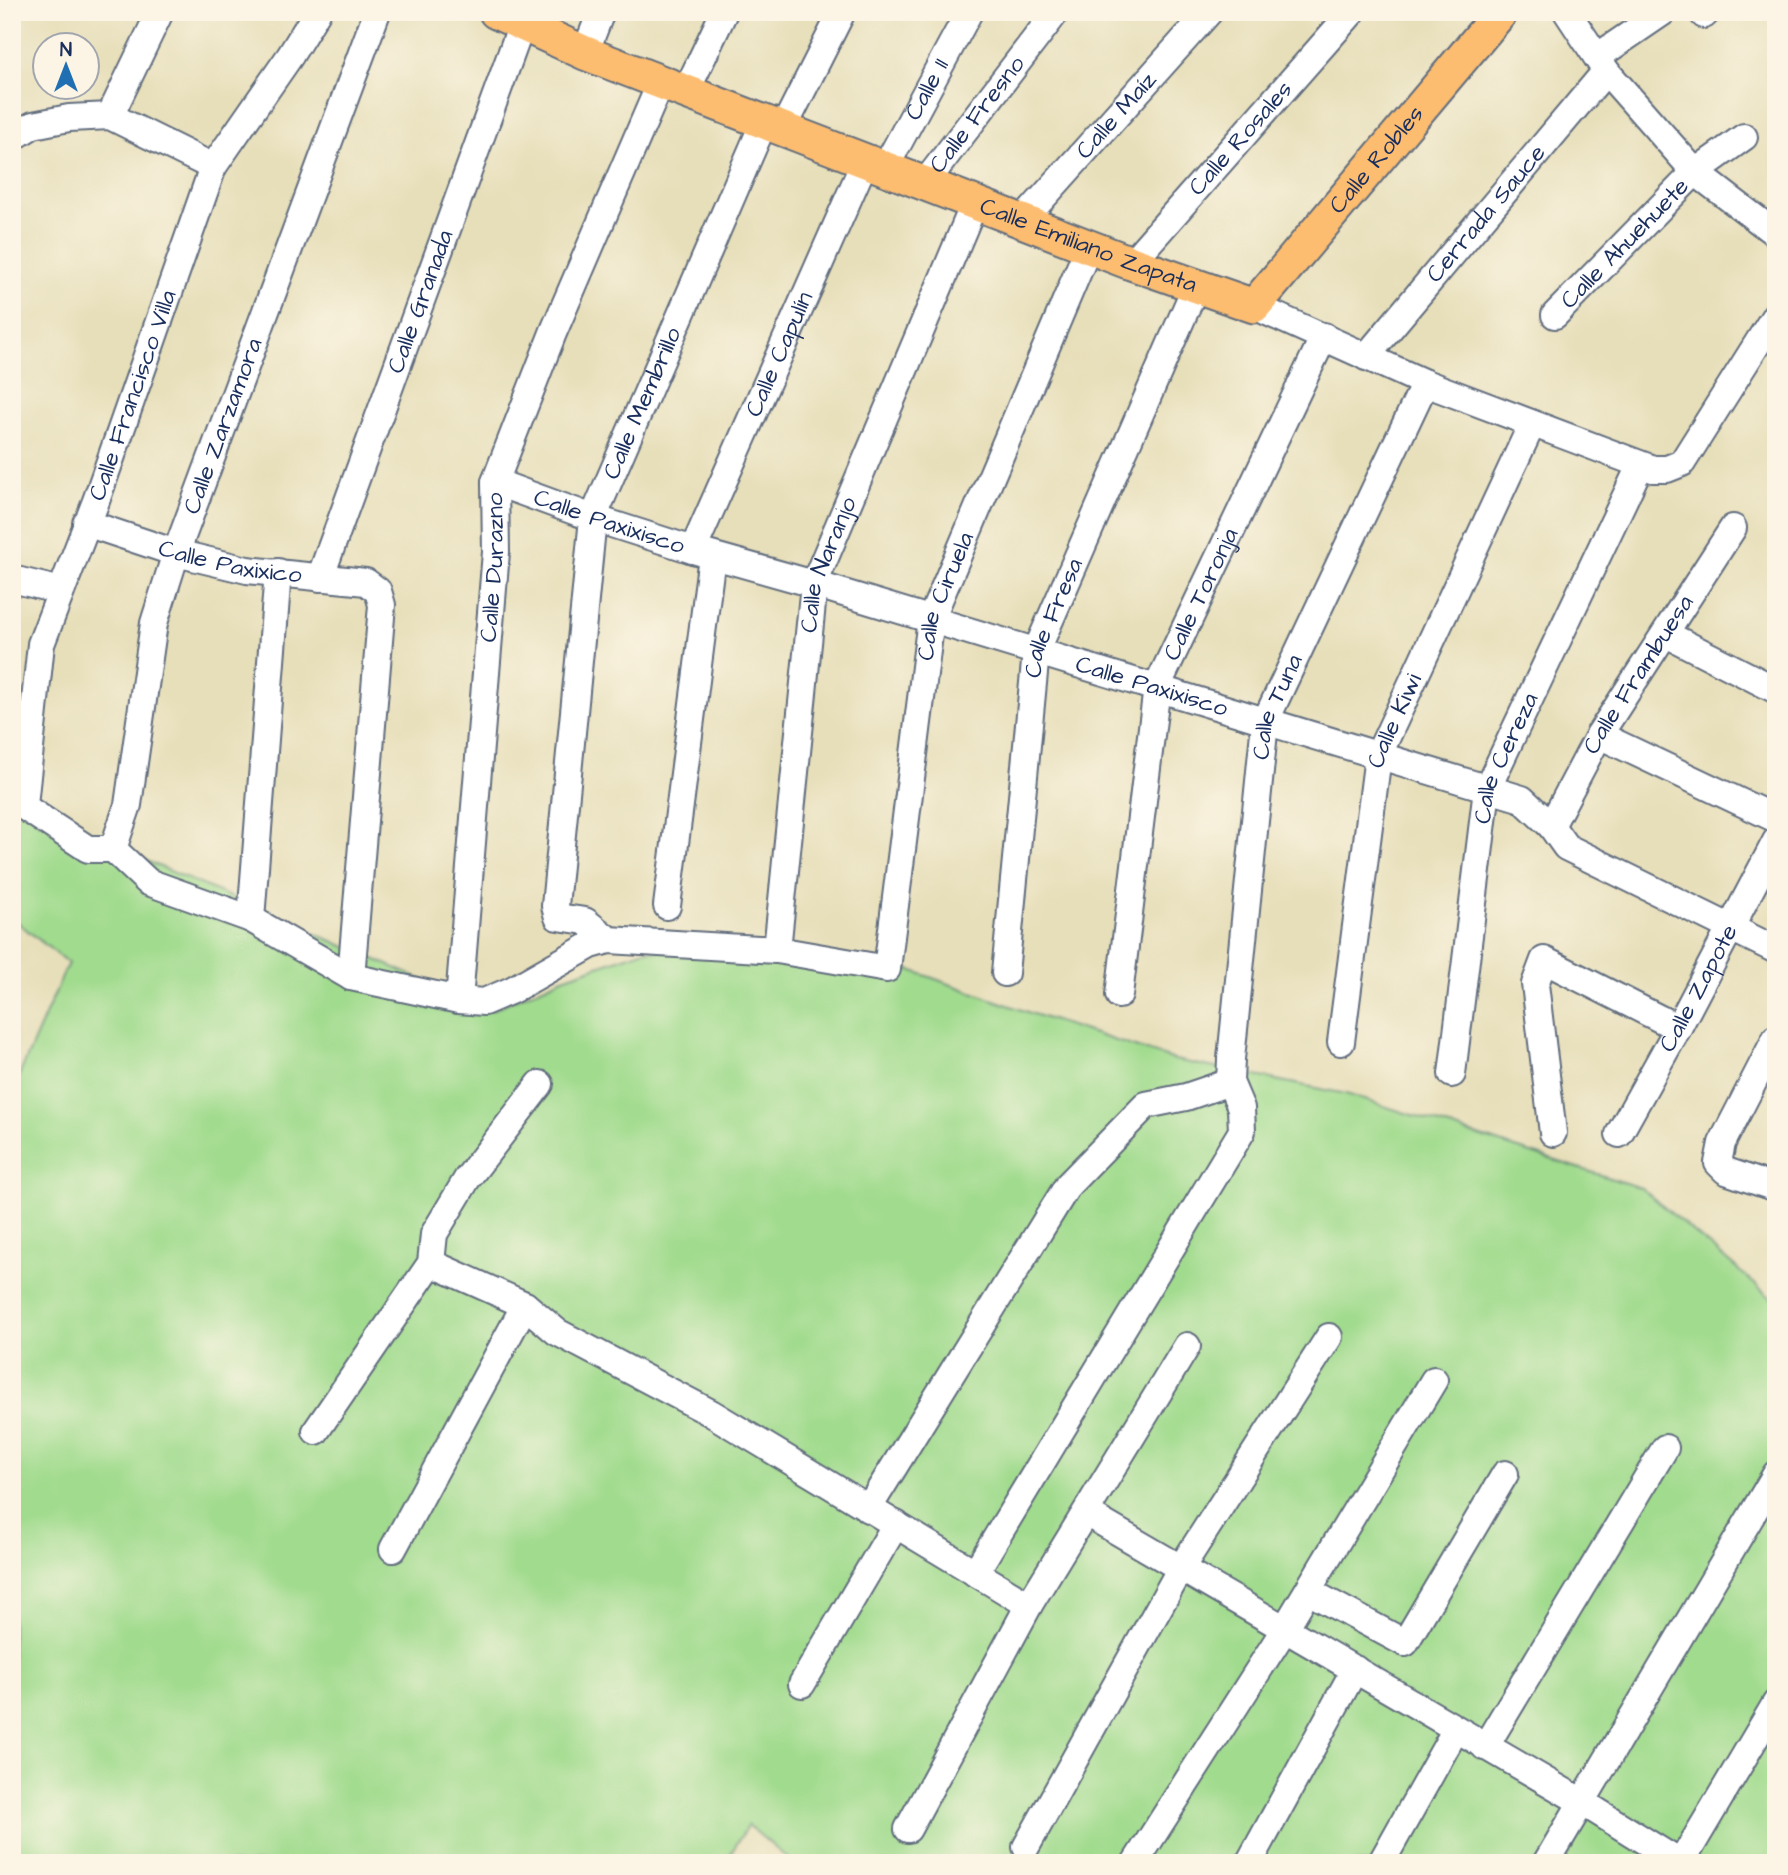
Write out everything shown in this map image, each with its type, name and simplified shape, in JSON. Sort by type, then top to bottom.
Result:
[{"type":"main road","name":"Calle Robles","points":[[1254,306],[1501,12]]},
{"type":"main road","name":"Calle Emiliano Zapata","points":[[509,18],[584,53],[1130,263],[1254,306]]},
{"type":"street","points":[[110,116],[160,12]]},
{"type":"street","name":"Calle Francisco Villa","points":[[18,802],[41,644],[96,501],[213,167],[317,12]]},
{"type":"street","name":"Calle Zarzamora","points":[[113,849],[128,805],[154,623],[176,553],[377,12]]},
{"type":"street","points":[[584,53],[601,12]]},
{"type":"street","name":"Calle Durazno","points":[[459,1000],[496,552],[495,482],[553,333],[673,87],[724,12]]},
{"type":"street","name":"Calle Membrillo","points":[[609,940],[584,921],[558,917],[555,906],[593,518],[774,125],[842,12]]},
{"type":"street","name":"Calle 11","points":[[875,165],[969,12]]},
{"type":"street","name":"Calle Fresno","points":[[925,183],[1056,12]]},
{"type":"street","name":"Calle Maíz","points":[[1023,220],[1209,12]]},
{"type":"street","name":"Calle Rosales","points":[[1130,263],[1352,12]]},
{"type":"street","name":"Calle Ahuehuete","points":[[1567,12],[1602,64],[1695,172],[1776,234]]},
{"type":"street","name":"Cerrada Sauce","points":[[1366,357],[1602,64],[1663,12]]},
{"type":"street","name":"Calle Granada","points":[[320,578],[509,18]]},
{"type":"street","points":[[12,138],[33,125],[69,118],[110,116],[213,167]]},
{"type":"street","points":[[1695,172],[1744,137]]},
{"type":"street","name":"Calle Capulín","points":[[667,906],[703,553],[875,165]]},
{"type":"street","name":"Calle Ahuehuete","points":[[1555,315],[1695,172]]},
{"type":"street","name":"Calle Naranjo","points":[[777,950],[814,584],[975,202]]},
{"type":"street","name":"Calle Ciruela","points":[[777,950],[887,969],[930,620],[1088,246]]},
{"type":"street","name":"Calle Fresa","points":[[1005,973],[1036,652],[1196,286]]},
{"type":"street","name":"Calle Emiliano Zapata","points":[[1254,306],[1424,383],[1653,469],[1667,469],[1682,463],[1776,314]]},
{"type":"street","name":"Calle Toronja","points":[[1119,995],[1157,687],[1324,336]]},
{"type":"street","name":"Calle Tuna","points":[[1231,1071],[1265,722],[1424,383]]},
{"type":"street","name":"Calle Kiwi","points":[[1341,1042],[1378,756],[1532,424]]},
{"type":"street","name":"Calle Cereza","points":[[1452,1074],[1487,789],[1640,466]]},
{"type":"street","name":"Calle Paxixisco","points":[[495,482],[593,518],[703,553],[1157,687],[1522,799],[1551,826],[1566,847],[1776,950]]},
{"type":"street","name":"Calle Paxixico","points":[[86,523],[176,553],[247,570],[366,582],[378,591],[382,606],[351,977]]},
{"type":"street","name":"Calle Frambuesa","points":[[1551,826],[1599,735],[1733,528]]},
{"type":"street","points":[[251,919],[278,572]]},
{"type":"street","points":[[12,579],[61,591]]},
{"type":"street","points":[[1666,634],[1776,690]]},
{"type":"street","points":[[1599,735],[1776,819]]},
{"type":"street","points":[[18,802],[88,849],[113,849],[148,882],[251,919],[351,977],[459,1000],[484,1002],[513,990],[591,945],[609,940],[777,950]]},
{"type":"street","name":"Calle Zapote","points":[[1619,1134],[1776,841]]},
{"type":"street","points":[[1553,1133],[1535,996],[1535,984],[1544,960],[1678,1028]]},
{"type":"street","points":[[1776,1038],[1722,1143],[1718,1163],[1726,1171],[1776,1188]]},
{"type":"street","points":[[868,1509],[1068,1185],[1146,1105],[1186,1097],[1231,1071],[1241,1108],[1242,1131],[975,1573]]},
{"type":"street","points":[[316,1431],[431,1263],[434,1234],[467,1179],[540,1084]]},
{"type":"street","points":[[431,1263],[525,1305],[556,1332],[711,1413],[1028,1605]]},
{"type":"street","points":[[393,1549],[525,1305]]},
{"type":"street","points":[[1026,1847],[1181,1568],[1329,1337]]},
{"type":"street","points":[[908,1829],[1028,1605],[1187,1346]]},
{"type":"street","points":[[1135,1863],[1284,1630],[1434,1380]]},
{"type":"street","points":[[1485,1747],[1665,1448]]},
{"type":"street","points":[[1308,1591],[1405,1643],[1504,1474]]},
{"type":"street","points":[[1545,1863],[1776,1474]]},
{"type":"street","points":[[1086,1513],[1582,1802],[1680,1863],[1776,1703]]},
{"type":"street","points":[[802,1684],[897,1524]]},
{"type":"street","points":[[1250,1863],[1355,1669]]},
{"type":"street","points":[[1381,1863],[1456,1729]]},
{"type":"green space","points":[[12,803],[492,1010],[563,978],[645,950],[891,963],[1033,1014],[1175,1060],[1346,1094],[1641,1188],[1776,1302],[1776,1863],[793,1863],[748,1825],[725,1863],[12,1863],[12,1092],[68,963],[12,918]]}]
